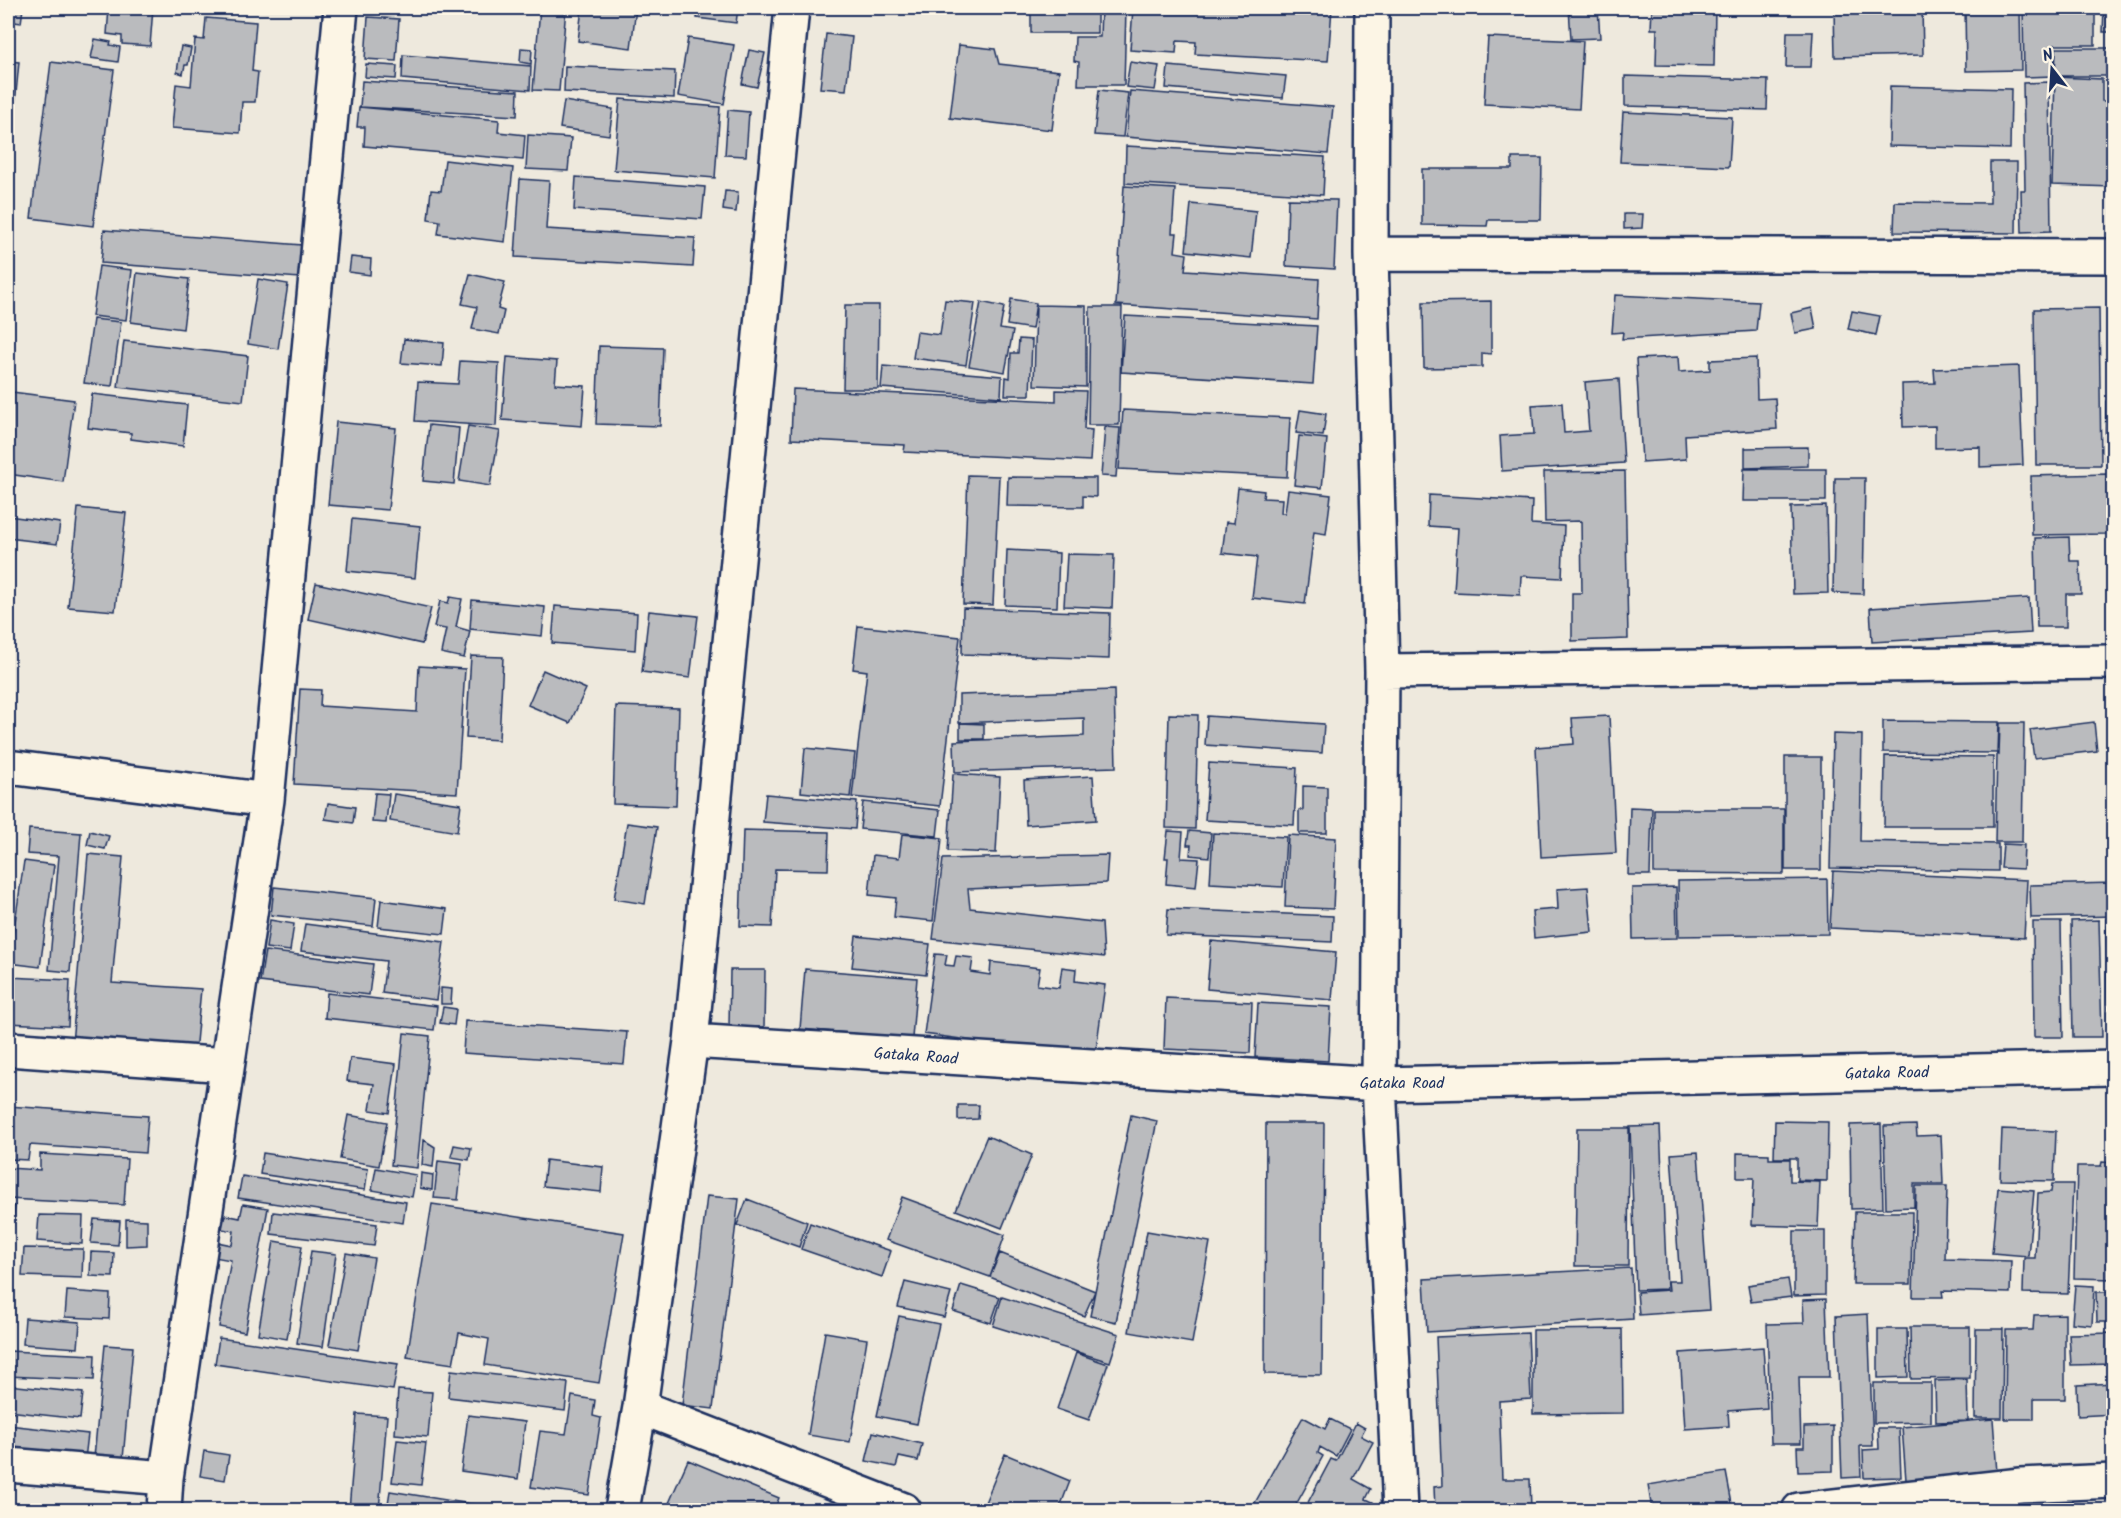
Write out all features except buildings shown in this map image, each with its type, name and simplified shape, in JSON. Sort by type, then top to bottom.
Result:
[{"type":"street","points":[[164,1510],[166,1478],[267,800],[342,8]]},
{"type":"street","points":[[621,1510],[640,1407],[691,1041],[792,8]]},
{"type":"street","points":[[1372,8],[1371,254],[1382,670],[1379,1084],[1400,1510]]},
{"type":"street","points":[[1371,254],[2114,256]]},
{"type":"street","points":[[1382,670],[2114,662]]},
{"type":"street","points":[[8,767],[267,800]]},
{"type":"street","name":"Gataka Road","points":[[691,1041],[1379,1084],[2114,1068]]},
{"type":"street","points":[[8,1049],[227,1065]]},
{"type":"street","points":[[640,1407],[904,1510]]},
{"type":"street","points":[[8,1466],[166,1478]]},
{"type":"street","points":[[1799,1510],[2021,1485],[2114,1481]]}]
